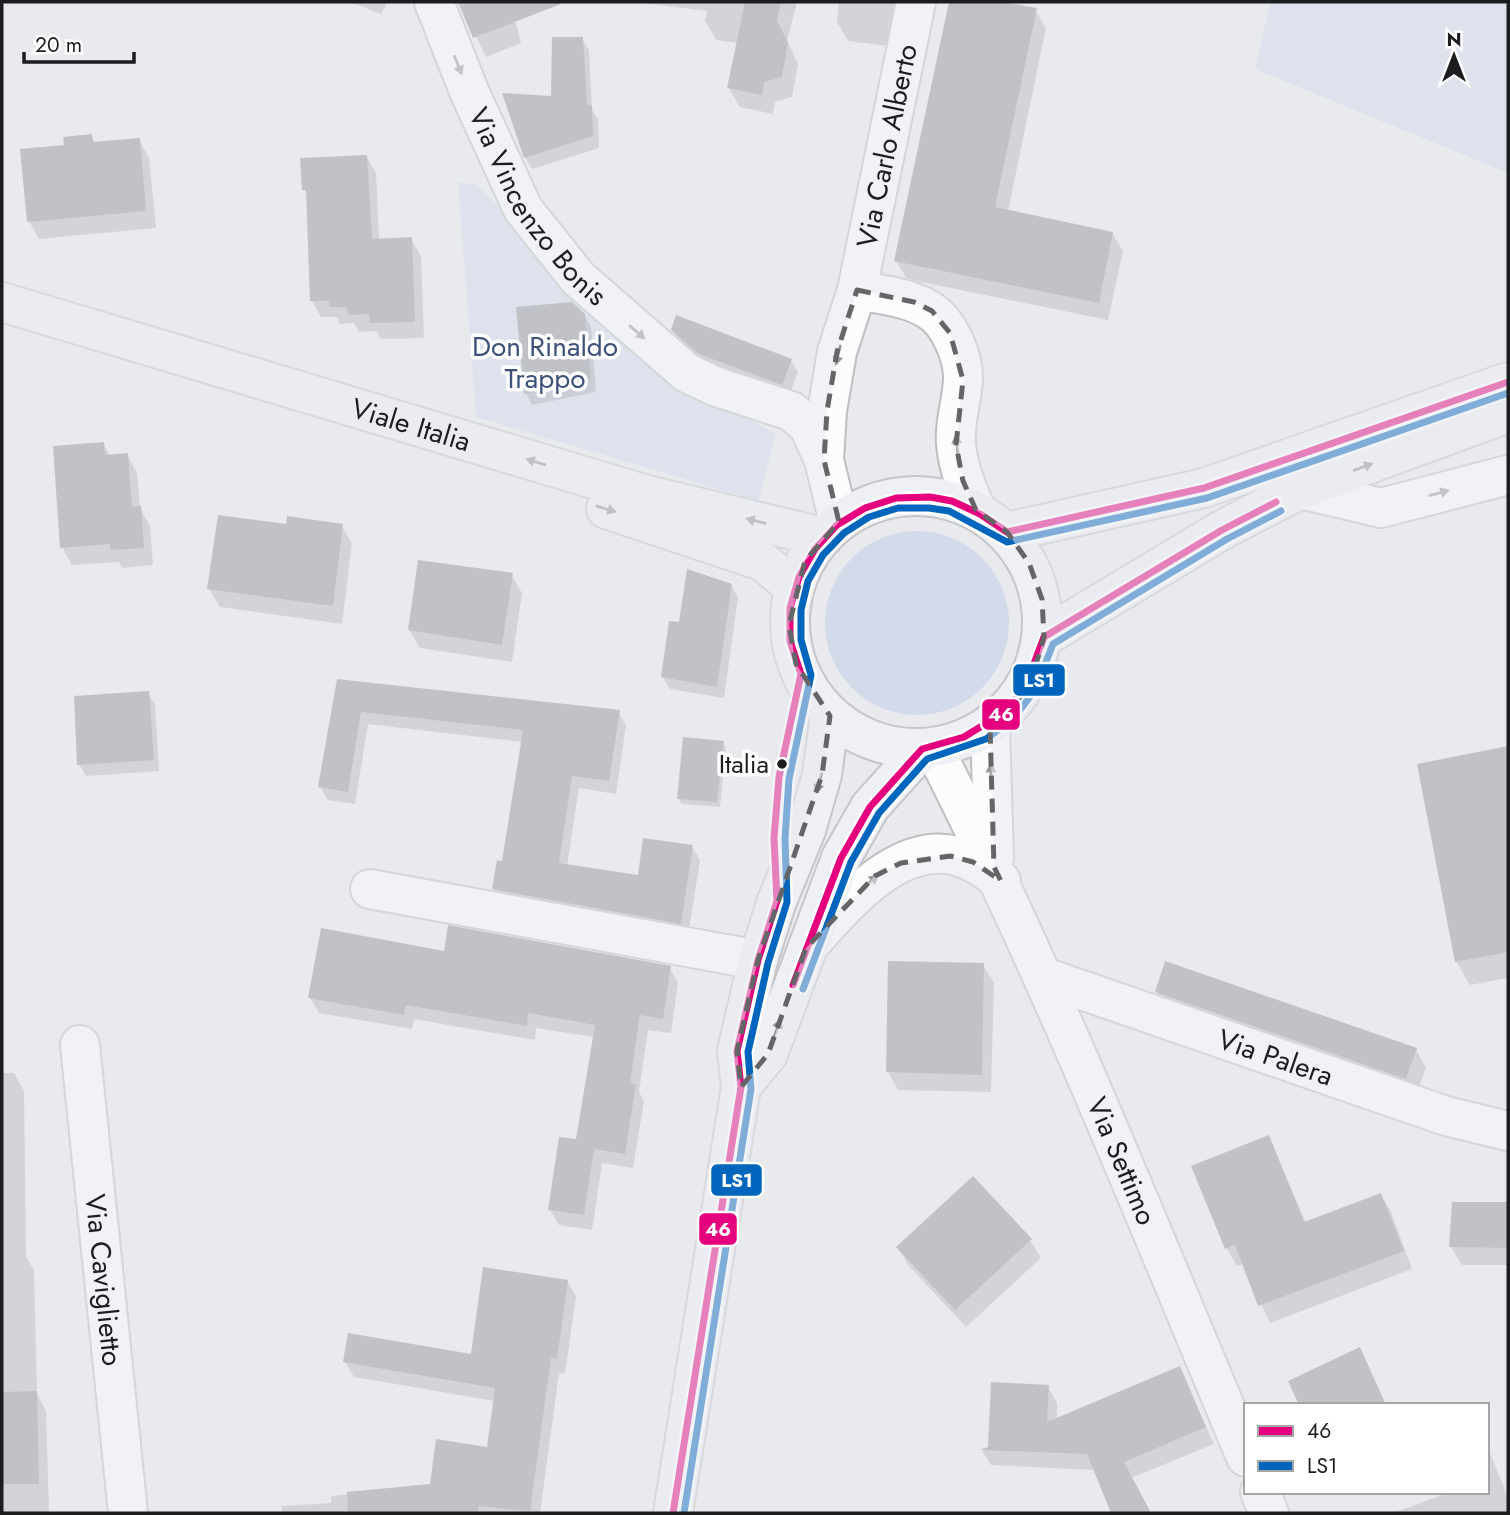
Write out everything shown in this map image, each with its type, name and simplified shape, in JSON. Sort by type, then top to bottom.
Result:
[{"type":"main road","name":"Viale Italia","points":[[2,302],[647,495],[831,530]]},
{"type":"main road","name":"Viale Italia","points":[[2,323],[640,519],[762,561],[794,587]]},
{"type":"main road","points":[[1007,532],[1204,488],[1508,382]]},
{"type":"main road","points":[[1044,637],[1222,530],[1301,489],[1508,413]]},
{"type":"main road","points":[[906,496],[930,497],[976,510],[1007,532],[1029,563],[1042,599],[1044,637],[1034,671],[1017,702],[990,727],[928,749],[908,750],[866,740],[830,716],[810,692],[796,664],[789,625],[794,587],[805,561],[831,530],[860,509],[906,496]]},
{"type":"main road","points":[[673,1513],[741,1087],[737,1051],[758,960],[777,901],[806,830],[822,775],[830,716]]},
{"type":"main road","points":[[741,1087],[768,1054],[841,859],[870,807],[928,749]]},
{"type":"street","name":"Via Vincenzo Bonis","points":[[434,2],[468,91],[523,209],[578,278],[687,373],[717,387],[791,411],[808,425],[824,460]]},
{"type":"street","name":"Via Carlo Alberto","points":[[831,530],[824,460],[827,411],[837,352],[858,290],[916,2]]},
{"type":"street","points":[[858,290],[914,302],[932,311],[950,333],[963,380],[956,414],[956,445],[963,481],[976,510]]},
{"type":"street","points":[[1301,489],[1381,508],[1508,475]]},
{"type":"street","name":"Via Settimo","points":[[990,727],[997,874]]},
{"type":"street","name":"Via Settimo","points":[[928,749],[997,874],[1044,978],[1244,1452]]},
{"type":"street","points":[[806,948],[875,876],[901,863],[928,855],[950,856],[972,862],[997,874]]},
{"type":"street","points":[[370,889],[758,960]]},
{"type":"street","name":"Via Palera","points":[[1044,978],[1446,1116],[1508,1131]]},
{"type":"street","name":"Via Caviglietto","points":[[80,1045],[128,1513]]},
{"type":"street","points":[[1261,1494],[1269,1513]]},
{"type":"highlighted area","points":[[857,290],[914,302],[932,311],[950,333],[963,380],[956,445],[963,481],[976,510],[1007,532],[1029,563],[1042,599],[1044,637],[1034,671],[1017,702],[990,727],[994,867],[1001,881],[973,862],[950,856],[901,863],[875,876],[806,948],[768,1054],[741,1087],[737,1051],[758,960],[822,775],[830,716],[796,664],[789,625],[805,561],[839,522],[824,460],[827,411],[837,352]]},
{"type":"green space","points":[[1270,2],[1508,2],[1508,173],[1255,69]]},
{"type":"green space","name":"Don Rinaldo Trappo","points":[[458,182],[477,185],[563,269],[634,355],[776,434],[758,501],[476,417]]},
{"type":"green space","points":[[917,531],[952,538],[982,558],[1002,588],[1009,623],[1002,658],[982,688],[952,708],[917,715],[882,708],[852,688],[832,658],[825,623],[832,588],[852,558],[882,538]]},
{"type":"building","points":[[458,2],[560,2],[561,4],[473,38]]},
{"type":"building","points":[[745,2],[781,2],[777,20],[788,43],[782,77],[764,82],[762,95],[727,88]]},
{"type":"building","points":[[949,2],[1003,2],[1037,8],[995,207],[1113,232],[1099,303],[894,261]]},
{"type":"building","points":[[552,37],[583,37],[587,104],[592,106],[593,136],[524,158],[502,93],[551,96]]},
{"type":"building","points":[[92,134],[93,142],[140,138],[146,211],[27,222],[20,149],[64,145],[63,137]]},
{"type":"building","points":[[367,155],[372,239],[412,237],[415,322],[370,323],[369,314],[348,315],[347,307],[329,307],[329,301],[310,301],[306,190],[302,190],[300,158]]},
{"type":"building","points":[[572,302],[585,314],[591,381],[524,394],[516,307]]},
{"type":"building","points":[[676,315],[792,359],[782,385],[699,354],[671,330]]},
{"type":"building","points":[[104,442],[105,455],[128,453],[132,507],[141,506],[144,548],[110,550],[110,544],[60,548],[53,446]]},
{"type":"building","points":[[218,515],[286,524],[287,516],[343,524],[333,606],[207,589]]},
{"type":"building","points":[[418,560],[513,573],[502,645],[408,630]]},
{"type":"building","points":[[687,569],[732,584],[717,687],[661,677],[669,621],[679,622]]},
{"type":"building","points":[[337,679],[620,710],[609,781],[572,776],[559,863],[638,875],[643,838],[693,845],[681,924],[492,889],[497,860],[502,861],[523,730],[361,712],[348,792],[318,787]]},
{"type":"building","points":[[149,691],[154,760],[77,765],[74,696]]},
{"type":"building","points":[[683,737],[724,741],[717,802],[677,799]]},
{"type":"building","points":[[1508,746],[1508,952],[1455,962],[1417,764]]},
{"type":"building","points":[[448,925],[671,966],[663,1019],[640,1015],[630,1083],[636,1084],[625,1154],[594,1149],[584,1215],[548,1210],[559,1137],[576,1139],[595,1025],[528,1013],[527,1026],[406,1005],[404,1015],[308,998],[321,928],[444,951]]},
{"type":"building","points":[[888,961],[984,963],[982,1075],[886,1072]]},
{"type":"building","points":[[1165,961],[1417,1048],[1406,1079],[1155,992]]},
{"type":"building","points":[[1269,1135],[1304,1222],[1381,1193],[1404,1251],[1258,1306],[1235,1245],[1225,1249],[1191,1166]]},
{"type":"building","points":[[973,1176],[1032,1239],[955,1310],[896,1247]]},
{"type":"building","points":[[1452,1202],[1508,1202],[1508,1248],[1449,1247]]},
{"type":"building","points":[[483,1267],[568,1280],[557,1359],[551,1358],[530,1511],[479,1506],[478,1513],[348,1513],[347,1492],[430,1484],[436,1439],[487,1447],[495,1388],[343,1362],[348,1333],[471,1354]]},
{"type":"building","points":[[1360,1347],[1385,1403],[1298,1403],[1288,1381]]},
{"type":"building","points":[[1180,1366],[1206,1427],[1124,1462],[1151,1513],[1111,1513],[1087,1454],[980,1450],[988,1447],[991,1382],[1049,1385],[1047,1422]]},
{"type":"building","points":[[37,1391],[39,1484],[2,1484],[2,1392]]},
{"type":"transit line","name":"46","points":[[673,1513],[741,1087],[737,1051],[758,960],[777,901],[774,838],[779,777],[801,674],[790,641],[790,608],[799,577],[815,549],[837,525],[865,508],[896,498],[930,497],[952,501],[980,514],[1007,532],[1204,488],[1508,382]]},
{"type":"transit line","name":"LS1","points":[[684,1513],[751,1089],[748,1052],[768,963],[787,902],[785,838],[789,779],[811,675],[801,640],[801,610],[808,581],[823,555],[844,533],[869,517],[898,508],[949,511],[1007,542],[1207,498],[1508,393]]},
{"type":"transit line","name":"46","points":[[793,985],[841,858],[870,807],[922,749],[964,737],[1008,710],[1026,685],[1044,637],[1222,530],[1276,502]]},
{"type":"transit line","name":"LS1","points":[[803,989],[851,862],[879,813],[927,759],[986,739],[1014,718],[1035,690],[1053,644],[1227,539],[1281,511]]},
{"type":"place","name":"Italia","points":[[782,764]]}]
